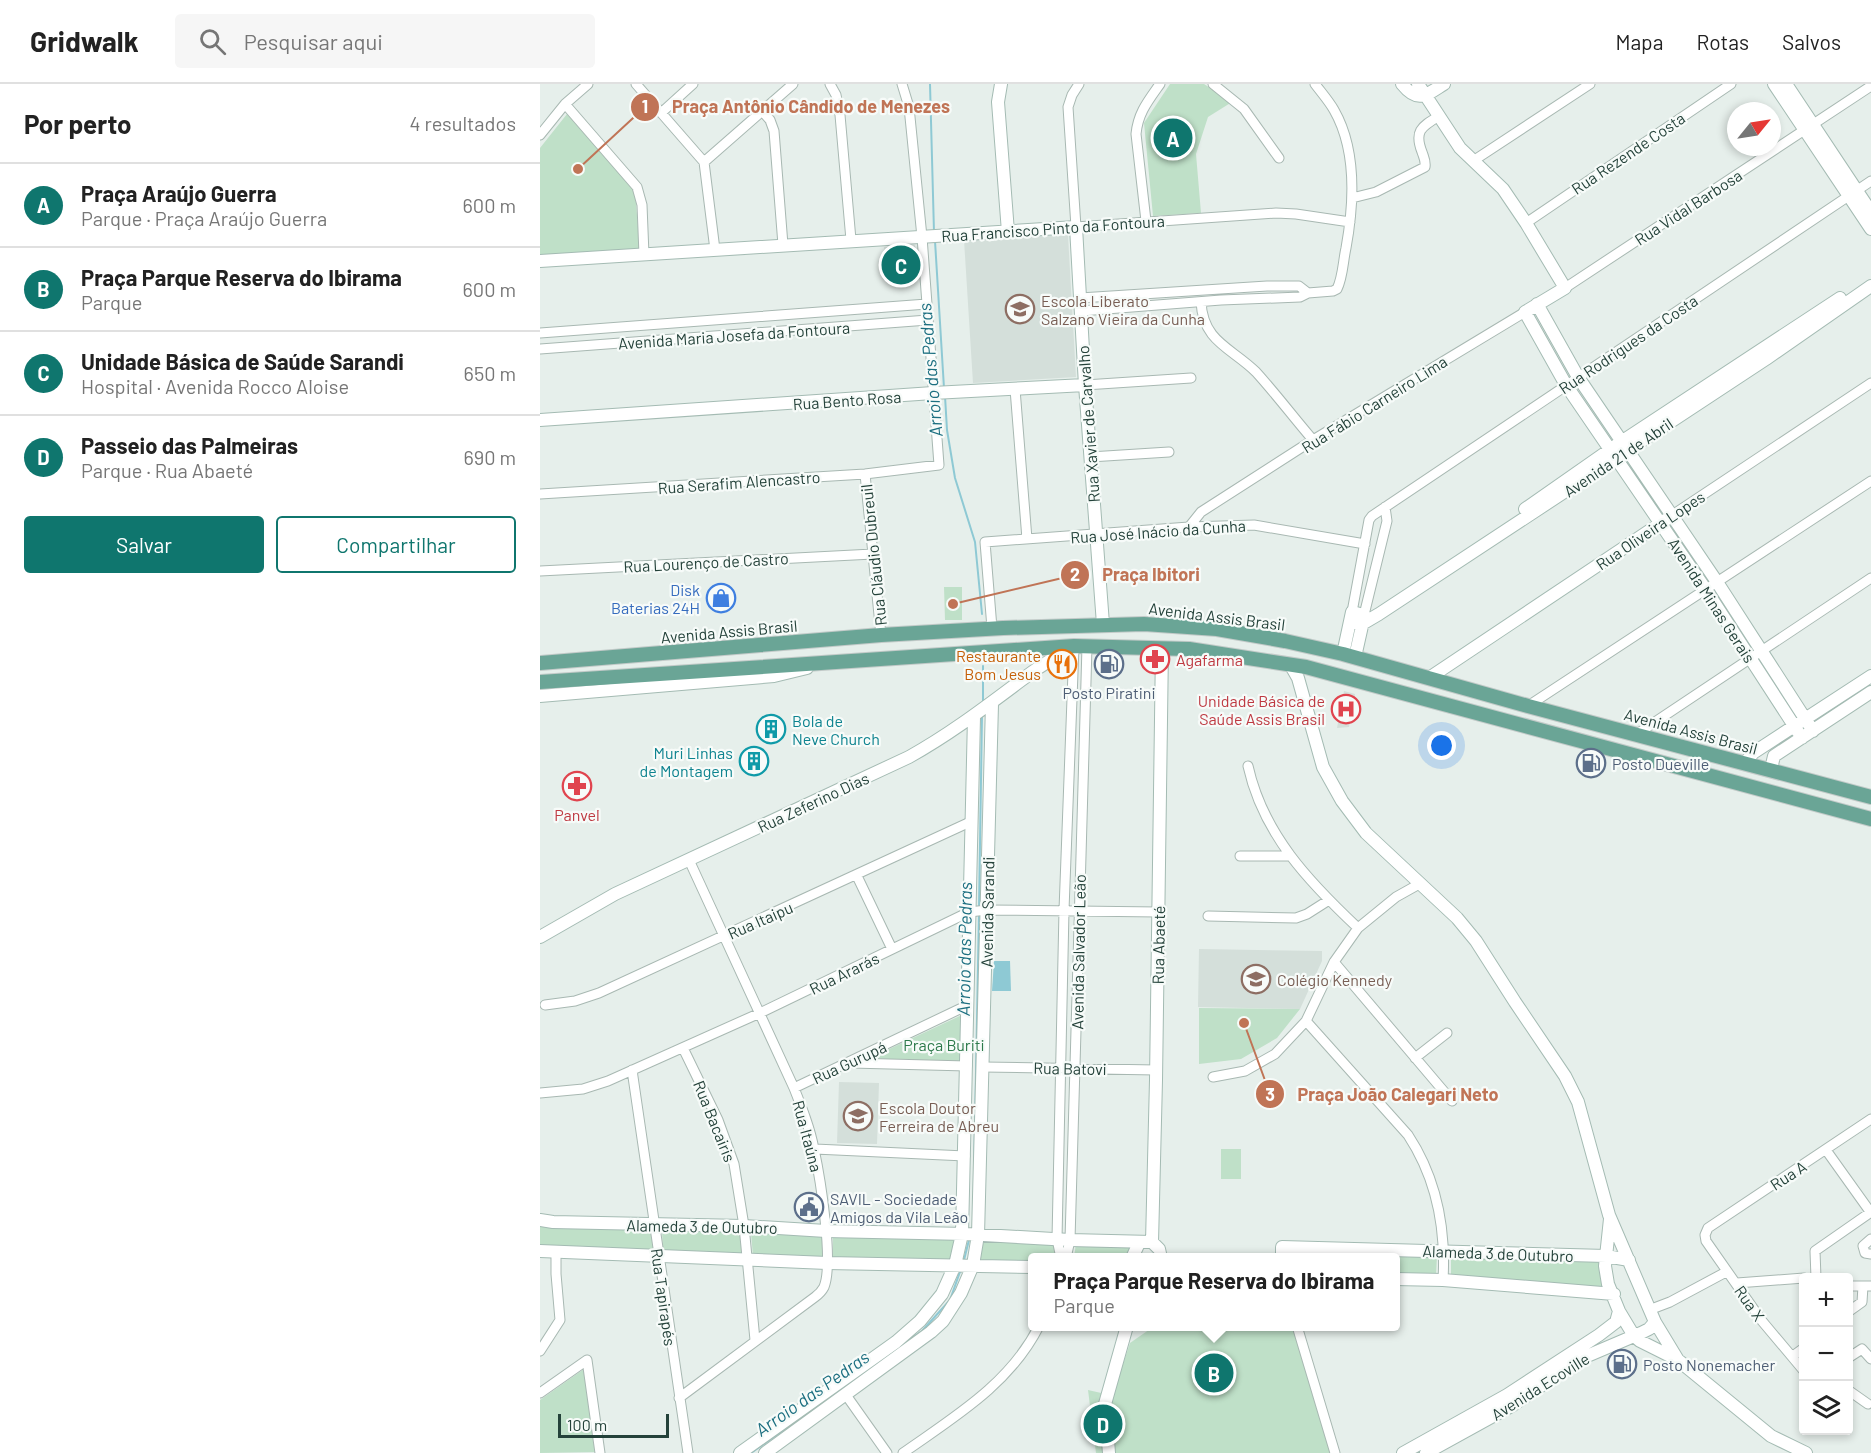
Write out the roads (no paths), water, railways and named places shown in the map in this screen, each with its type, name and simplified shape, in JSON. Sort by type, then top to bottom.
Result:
[{"type":"main road","points":[[1080,646],[1078,638],[1093,632],[1103,624]]},
{"type":"main road","name":"Avenida Assis Brasil","points":[[540,663],[992,628],[1144,624],[1217,629],[1349,655],[1528,706],[1868,793]]},
{"type":"main road","points":[[1162,648],[1163,642],[1178,635],[1206,634],[1217,629]]},
{"type":"main road","points":[[1285,641],[1306,667]]},
{"type":"main road","points":[[540,682],[1080,646],[1189,650],[1306,667],[1870,819]]},
{"type":"main road","points":[[1392,689],[1420,683],[1429,678]]},
{"type":"main road","points":[[1745,763],[1753,786]]},
{"type":"street","points":[[540,135],[565,104],[588,84]]},
{"type":"street","points":[[636,84],[704,162],[715,250]]},
{"type":"street","points":[[661,113],[693,84]]},
{"type":"street","points":[[704,162],[794,84]]},
{"type":"street","points":[[830,84],[836,95],[840,115],[851,240]]},
{"type":"street","points":[[902,84],[909,107],[923,237],[935,393]]},
{"type":"street","points":[[1001,84],[998,102],[1008,232]]},
{"type":"street","points":[[1146,221],[1136,134],[1137,121],[1141,111],[1161,84]]},
{"type":"street","points":[[1213,84],[1244,109],[1279,158]]},
{"type":"street","points":[[1081,311],[1267,297],[1300,297],[1308,292],[1337,289],[1350,222],[1352,198],[1347,151],[1334,110],[1314,84]]},
{"type":"street","points":[[1402,84],[1413,96],[1423,88],[1444,84]]},
{"type":"street","points":[[1473,161],[1590,84]]},
{"type":"street","name":"Rua Rezende Costa","points":[[1526,223],[1731,84]]},
{"type":"street","points":[[1774,84],[1853,193],[1871,230]]},
{"type":"street","points":[[1786,84],[1808,128]]},
{"type":"street","name":"Rua Xavier de Carvalho","points":[[1073,86],[1068,120],[1103,624]]},
{"type":"street","name":"Rua Vidal Barbosa","points":[[1565,288],[1871,86]]},
{"type":"street","points":[[1423,88],[1460,148],[1503,189],[1565,288]]},
{"type":"street","points":[[565,104],[638,187],[642,205],[644,255]]},
{"type":"street","points":[[762,111],[770,120],[774,131],[783,245]]},
{"type":"street","points":[[1352,198],[1376,192],[1425,167],[1426,162],[1418,134],[1421,129],[1439,116]]},
{"type":"street","name":"Rua Rodrigues da Costa","points":[[1357,618],[1369,520],[1385,507],[1871,181]]},
{"type":"street","points":[[1853,193],[1871,212]]},
{"type":"street","name":"Rua Francisco Pinto da Fontoura","points":[[540,261],[1276,213],[1350,222]]},
{"type":"street","name":"Avenida 21 de Abril","points":[[1763,355],[1871,276]]},
{"type":"street","points":[[1080,298],[1267,286],[1299,286],[1308,292]]},
{"type":"street","points":[[1267,286],[1267,297]]},
{"type":"street","name":"Avenida 21 de Abril","points":[[1357,618],[1480,544],[1619,450],[1871,286]]},
{"type":"street","points":[[1220,288],[1221,300]]},
{"type":"street","name":"Rua Fábio Carneiro Lima","points":[[1189,527],[1201,512],[1565,288]]},
{"type":"street","points":[[1201,302],[1203,321],[1212,334],[1256,373],[1313,441]]},
{"type":"street","name":"Avenida Maria Josefa da Fontoura","points":[[540,333],[927,304]]},
{"type":"street","name":"Avenida Minas Gerais","points":[[1538,304],[1619,450],[1666,520],[1706,590],[1802,738]]},
{"type":"street","name":"Avenida Minas Gerais","points":[[1524,312],[1566,385],[1619,450]]},
{"type":"street","name":"Avenida Maria Josefa da Fontoura","points":[[540,349],[928,320]]},
{"type":"street","points":[[708,321],[709,336]]},
{"type":"street","name":"Rua Bento Rosa","points":[[540,420],[1191,378]]},
{"type":"street","name":"Rua Oliveira Lopes","points":[[1429,678],[1871,383]]},
{"type":"street","points":[[1015,389],[1027,539]]},
{"type":"street","name":"Rua Serafim Alencastro","points":[[540,494],[866,474],[939,465],[935,393]]},
{"type":"street","points":[[1090,457],[1169,452]]},
{"type":"street","name":"Rua Cláudio Dubreuil","points":[[866,474],[881,635]]},
{"type":"street","points":[[1528,706],[1871,481]]},
{"type":"street","points":[[1349,655],[1357,618],[1387,521],[1385,507]]},
{"type":"street","name":"Avenida Minas Gerais","points":[[1666,520],[1717,582],[1814,730]]},
{"type":"street","name":"Rua José Inácio da Cunha","points":[[992,628],[985,542],[1189,527],[1254,525],[1365,544]]},
{"type":"street","name":"Rua Lourenço de Castro","points":[[540,571],[873,554]]},
{"type":"street","points":[[1637,734],[1871,578]]},
{"type":"street","name":"Rua Zeferino Dias","points":[[540,937],[615,894],[909,757],[943,738],[983,711],[1028,675],[1080,646]]},
{"type":"street","name":"Avenida Salvador Leão","points":[[1065,1253],[1060,1068],[1069,766],[1080,646]]},
{"type":"street","name":"Avenida Salvador Leão","points":[[1061,1253],[1064,1240],[1075,1068],[1082,766],[1080,646]]},
{"type":"street","name":"Rua Abaeté","points":[[1145,1243],[1156,1070],[1162,648]]},
{"type":"street","points":[[540,696],[774,676],[834,662]]},
{"type":"street","points":[[1290,664],[1298,678],[1323,767],[1353,818],[1366,833],[1457,918],[1476,940],[1566,1076],[1578,1102],[1624,1259],[1655,1322],[1678,1360]]},
{"type":"street","points":[[1306,667],[1312,733]]},
{"type":"street","points":[[1745,763],[1753,753],[1871,676]]},
{"type":"street","points":[[1771,769],[1774,756],[1871,692]]},
{"type":"street","name":"Avenida Sarandi","points":[[765,1453],[931,1332],[955,1304],[970,1234],[983,1067],[977,911],[970,822],[983,711]]},
{"type":"street","name":"Avenida Sarandi","points":[[740,1453],[896,1342],[920,1321],[964,1265],[970,1234],[965,1156],[968,1005],[977,911],[983,711]]},
{"type":"street","points":[[1069,766],[1082,766]]},
{"type":"street","points":[[1248,766],[1258,801],[1268,824],[1290,856],[1329,900],[1358,928]]},
{"type":"street","name":"Rua Itaipu","points":[[545,1005],[588,998],[970,822]]},
{"type":"street","points":[[1240,856],[1290,856]]},
{"type":"street","name":"Rua Itaúna","points":[[679,1398],[755,1340],[808,1304],[824,1286],[827,1263],[826,1231],[814,1149],[806,1116],[689,860]]},
{"type":"street","points":[[857,876],[892,949]]},
{"type":"street","points":[[1213,1077],[1236,1073],[1261,1063],[1280,1048],[1306,1021],[1334,962],[1358,928],[1390,902],[1421,883]]},
{"type":"street","points":[[1208,916],[1296,918],[1329,900]]},
{"type":"street","name":"Rua Ararás","points":[[540,1093],[583,1089],[632,1070],[760,1013],[977,911],[1158,912]]},
{"type":"street","points":[[1334,962],[1452,1101]]},
{"type":"street","name":"Rua Gurupá","points":[[795,1088],[968,1005]]},
{"type":"street","points":[[1306,1021],[1407,1135],[1420,1153],[1436,1194],[1445,1252],[1443,1281]]},
{"type":"street","points":[[1415,1058],[1447,1033]]},
{"type":"street","name":"Rua Bacairis","points":[[683,1048],[727,1142],[734,1164],[744,1226],[755,1340]]},
{"type":"street","points":[[848,1063],[967,1066]]},
{"type":"street","name":"Rua Batovi","points":[[983,1067],[1156,1070]]},
{"type":"street","name":"Rua Tapirapés","points":[[632,1070],[688,1453]]},
{"type":"street","name":"Rua A","points":[[1706,1231],[1871,1119]]},
{"type":"street","points":[[814,1149],[965,1156]]},
{"type":"street","points":[[1816,1273],[1815,1251],[1871,1213],[1826,1150]]},
{"type":"street","points":[[1610,1215],[1606,1276],[1619,1311],[1634,1336],[1678,1360],[1771,1436],[1806,1453]]},
{"type":"street","name":"Alameda 3 de Outubro","points":[[540,1220],[970,1234],[1145,1243]]},
{"type":"street","name":"Rua X","points":[[1706,1231],[1706,1241],[1726,1272],[1737,1283],[1762,1321],[1799,1366]]},
{"type":"street","points":[[1871,1239],[1863,1246],[1865,1253],[1871,1254]]},
{"type":"street","points":[[1136,1253],[1145,1243],[1159,1250],[1160,1253]]},
{"type":"street","name":"Alameda 3 de Outubro","points":[[540,1251],[827,1263],[1028,1267]]},
{"type":"street","points":[[540,1351],[560,1320],[556,1251]]},
{"type":"street","name":"Alameda 3 de Outubro","points":[[1282,1252],[1445,1252],[1606,1256],[1624,1259]]},
{"type":"street","points":[[1606,1276],[1624,1259]]},
{"type":"street","points":[[1649,1310],[1670,1302],[1726,1272]]},
{"type":"street","points":[[1737,1283],[1799,1278]]},
{"type":"street","name":"Alameda 3 de Outubro","points":[[1400,1279],[1614,1294]]},
{"type":"street","points":[[1853,1308],[1862,1302],[1867,1286]]},
{"type":"street","name":"Avenida Ecoville","points":[[1402,1453],[1510,1400],[1609,1328],[1616,1322],[1619,1311]]},
{"type":"street","name":"Avenida Ecoville","points":[[1426,1453],[1580,1359],[1634,1336],[1648,1329],[1655,1322]]},
{"type":"street","points":[[903,1453],[992,1389],[1022,1355],[1036,1331]]},
{"type":"street","points":[[1109,1453],[1105,1404],[1126,1331]]},
{"type":"street","points":[[1298,1331],[1335,1453]]},
{"type":"street","points":[[1853,1355],[1862,1349],[1871,1359]]},
{"type":"street","points":[[1792,1356],[1799,1351]]},
{"type":"street","points":[[540,1393],[588,1360],[600,1453]]},
{"type":"street","points":[[1853,1394],[1868,1404]]},
{"type":"street","points":[[846,1395],[887,1453]]},
{"type":"water","points":[[994,961],[1010,961],[1011,991],[992,991]]},
{"type":"waterway","name":"Arroio das Pedras","points":[[930,84],[934,232]]},
{"type":"waterway","name":"Arroio das Pedras","points":[[935,241],[944,388]]},
{"type":"waterway","name":"Arroio das Pedras","points":[[945,396],[947,430],[955,478],[975,542],[982,614]]},
{"type":"waterway","name":"Arroio das Pedras","points":[[983,666],[983,704]]},
{"type":"waterway","name":"Arroio das Pedras","points":[[979,908],[982,715]]},
{"type":"waterway","name":"Arroio das Pedras","points":[[974,1178],[979,913]]},
{"type":"waterway","name":"Arroio das Pedras","points":[[964,1260],[969,1240]]},
{"type":"waterway","name":"Arroio das Pedras","points":[[751,1453],[922,1331],[950,1300],[961,1269]]},
{"type":"place","name":"Praça Araújo Guerra","points":[[1173,138]]},
{"type":"place","name":"Praça Antônio Cândido de Menezes","points":[[578,169]]},
{"type":"place","name":"Unidade Básica de Saúde Sarandi","points":[[901,265]]},
{"type":"place","name":"Escola Liberato Salzano Vieira da Cunha","points":[[1020,309]]},
{"type":"place","name":"Disk Baterias 24H","points":[[721,598]]},
{"type":"place","name":"Praça Ibitori","points":[[953,604]]},
{"type":"place","name":"Agafarma","points":[[1155,659]]},
{"type":"place","name":"Restaurante Bom Jesus","points":[[1062,664]]},
{"type":"place","name":"Posto Piratini","points":[[1109,664]]},
{"type":"place","name":"Unidade Básica de Saúde Assis Brasil","points":[[1346,709]]},
{"type":"place","name":"Bola de Neve Church","points":[[771,729]]},
{"type":"place","name":"Muri Linhas de Montagem","points":[[754,761]]},
{"type":"place","name":"Posto Dueville","points":[[1591,763]]},
{"type":"place","name":"Panvel","points":[[577,786]]},
{"type":"place","name":"Colégio Kennedy","points":[[1256,979]]},
{"type":"place","name":"Praça João Calegari Neto","points":[[1244,1023]]},
{"type":"place","name":"Escola Doutor Ferreira de Abreu","points":[[858,1116]]},
{"type":"place","name":"SAVIL - Sociedade Amigos da Vila Leão","points":[[809,1207]]},
{"type":"place","name":"Posto Nonemacher","points":[[1622,1364]]},
{"type":"place","name":"Praça Parque Reserva do Ibirama","points":[[1214,1373]]},
{"type":"place","name":"Passeio das Palmeiras","points":[[1103,1424]]},
{"type":"park label","name":"Praça Buriti","points":[[944,1044]]}]
